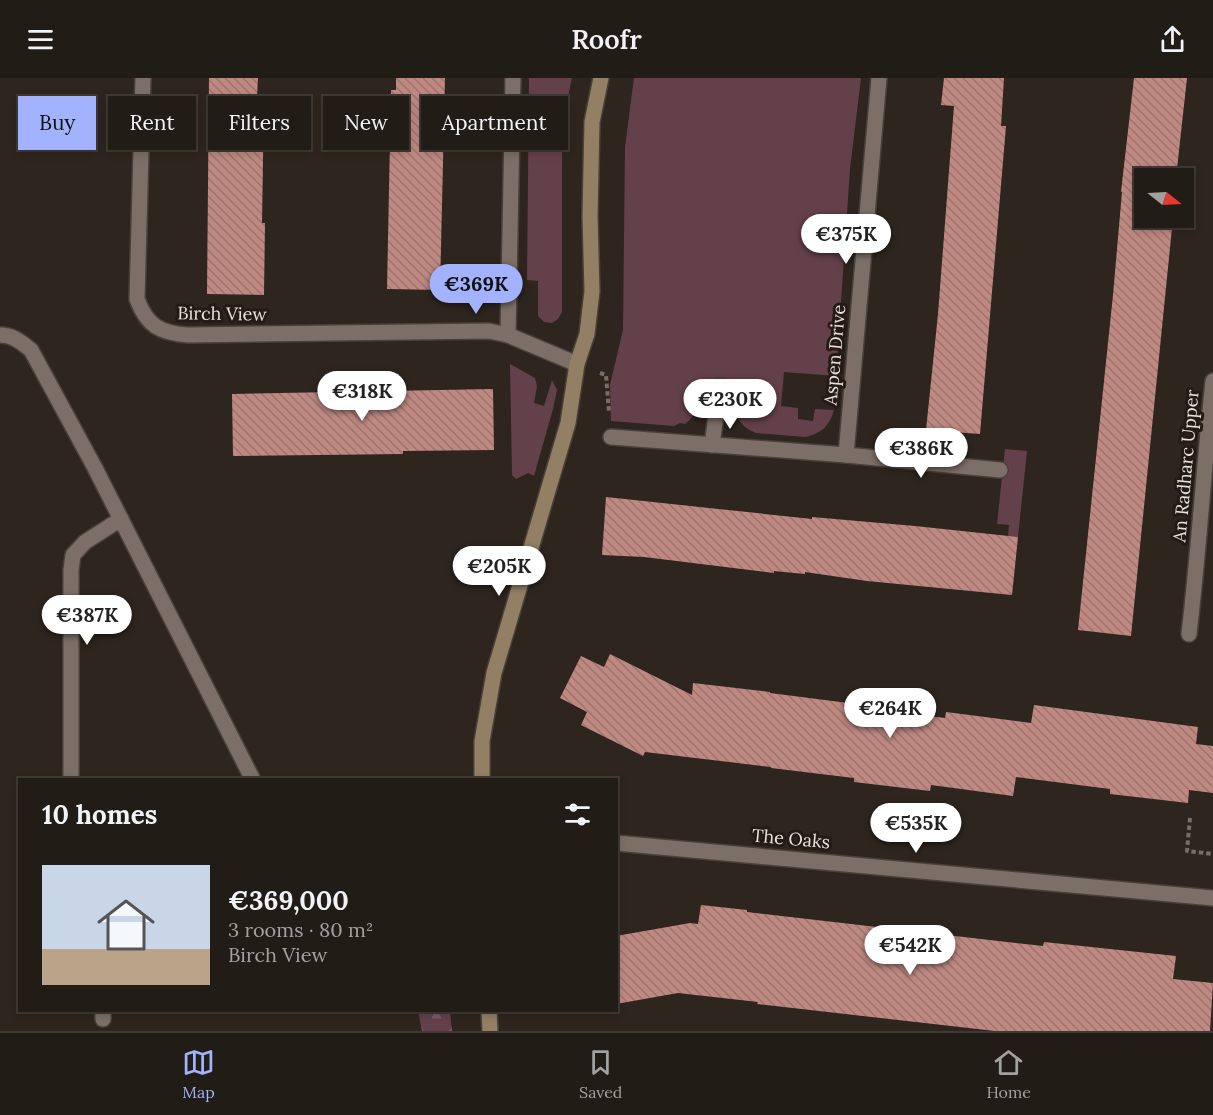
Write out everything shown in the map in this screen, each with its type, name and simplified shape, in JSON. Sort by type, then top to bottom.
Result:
[{"type":"street","name":"Birch View","points":[[142,78],[137,299],[143,316],[156,328],[172,334],[188,335],[489,332],[508,335],[577,364]]},
{"type":"street","points":[[508,335],[513,78]]},
{"type":"street","points":[[483,778],[482,741],[494,673],[568,423],[577,364],[587,334],[592,291],[590,216],[592,122],[601,78]]},
{"type":"street","name":"Aspen Drive","points":[[846,455],[879,78]]},
{"type":"street","points":[[0,335],[19,340],[31,350],[121,519],[252,778]]},
{"type":"street","name":"An Radharc Upper","points":[[1189,634],[1206,555],[1203,472],[1213,381]]},
{"type":"street","points":[[712,445],[720,386]]},
{"type":"street","points":[[611,436],[1000,470]]},
{"type":"street","points":[[71,778],[71,570],[73,555],[85,542],[121,519]]},
{"type":"street","name":"The Oaks","points":[[618,843],[1213,898]]},
{"type":"street","points":[[489,1012],[490,1031]]},
{"type":"path","points":[[577,364],[606,375],[611,436]]},
{"type":"path","points":[[1190,818],[1187,851],[1213,854]]},
{"type":"green space","points":[[529,78],[572,78],[568,97],[529,96]]},
{"type":"green space","points":[[634,78],[861,78],[850,169],[836,376],[784,372],[781,406],[798,408],[798,419],[813,421],[815,409],[834,410],[828,424],[821,431],[806,437],[756,433],[749,430],[736,414],[734,386],[707,382],[697,410],[685,424],[680,423],[674,426],[611,421],[610,385],[623,330],[625,147]]},
{"type":"green space","points":[[528,150],[562,150],[562,312],[558,319],[552,323],[544,322],[538,316],[538,281],[527,280]]},
{"type":"green space","points":[[510,364],[535,378],[537,386],[534,403],[544,406],[552,380],[557,390],[534,476],[528,473],[516,479],[512,475]]},
{"type":"green space","points":[[1005,449],[1027,451],[1018,537],[1008,536],[1009,525],[997,524]]},
{"type":"green space","points":[[418,1012],[450,1012],[452,1031],[422,1031]]},
{"type":"building","points":[[209,78],[258,78],[257,96],[209,96]]},
{"type":"building","points":[[396,78],[445,78],[445,96],[421,96],[421,150],[443,150],[440,290],[387,289],[390,150],[409,150],[409,96],[391,96],[391,90],[396,90]]},
{"type":"building","points":[[944,78],[1004,78],[1001,126],[1006,126],[980,434],[926,430],[938,314],[954,106],[941,105]]},
{"type":"building","points":[[1134,78],[1187,78],[1177,168],[1134,168],[1134,228],[1172,228],[1131,636],[1078,630],[1113,295],[1121,192]]},
{"type":"building","points":[[208,150],[263,150],[264,295],[207,294]]},
{"type":"building","points":[[493,389],[494,450],[403,451],[403,454],[233,456],[232,394]]},
{"type":"building","points":[[606,497],[812,519],[812,517],[1018,537],[1012,595],[867,581],[805,572],[805,574],[774,571],[774,573],[644,557],[602,555]]},
{"type":"building","points":[[610,654],[692,695],[693,683],[945,718],[946,712],[1031,723],[1034,705],[1198,727],[1196,744],[1213,746],[1213,793],[1189,790],[1188,803],[1110,794],[1110,789],[1016,777],[1013,796],[931,785],[930,791],[854,782],[854,778],[771,767],[645,752],[643,756],[581,725],[587,712],[560,698],[581,656],[604,667]]},
{"type":"building","points":[[701,905],[1043,946],[1044,942],[1176,956],[1173,979],[1213,983],[1210,1031],[995,1031],[678,993],[618,1004],[618,936],[690,923],[698,924]]}]
